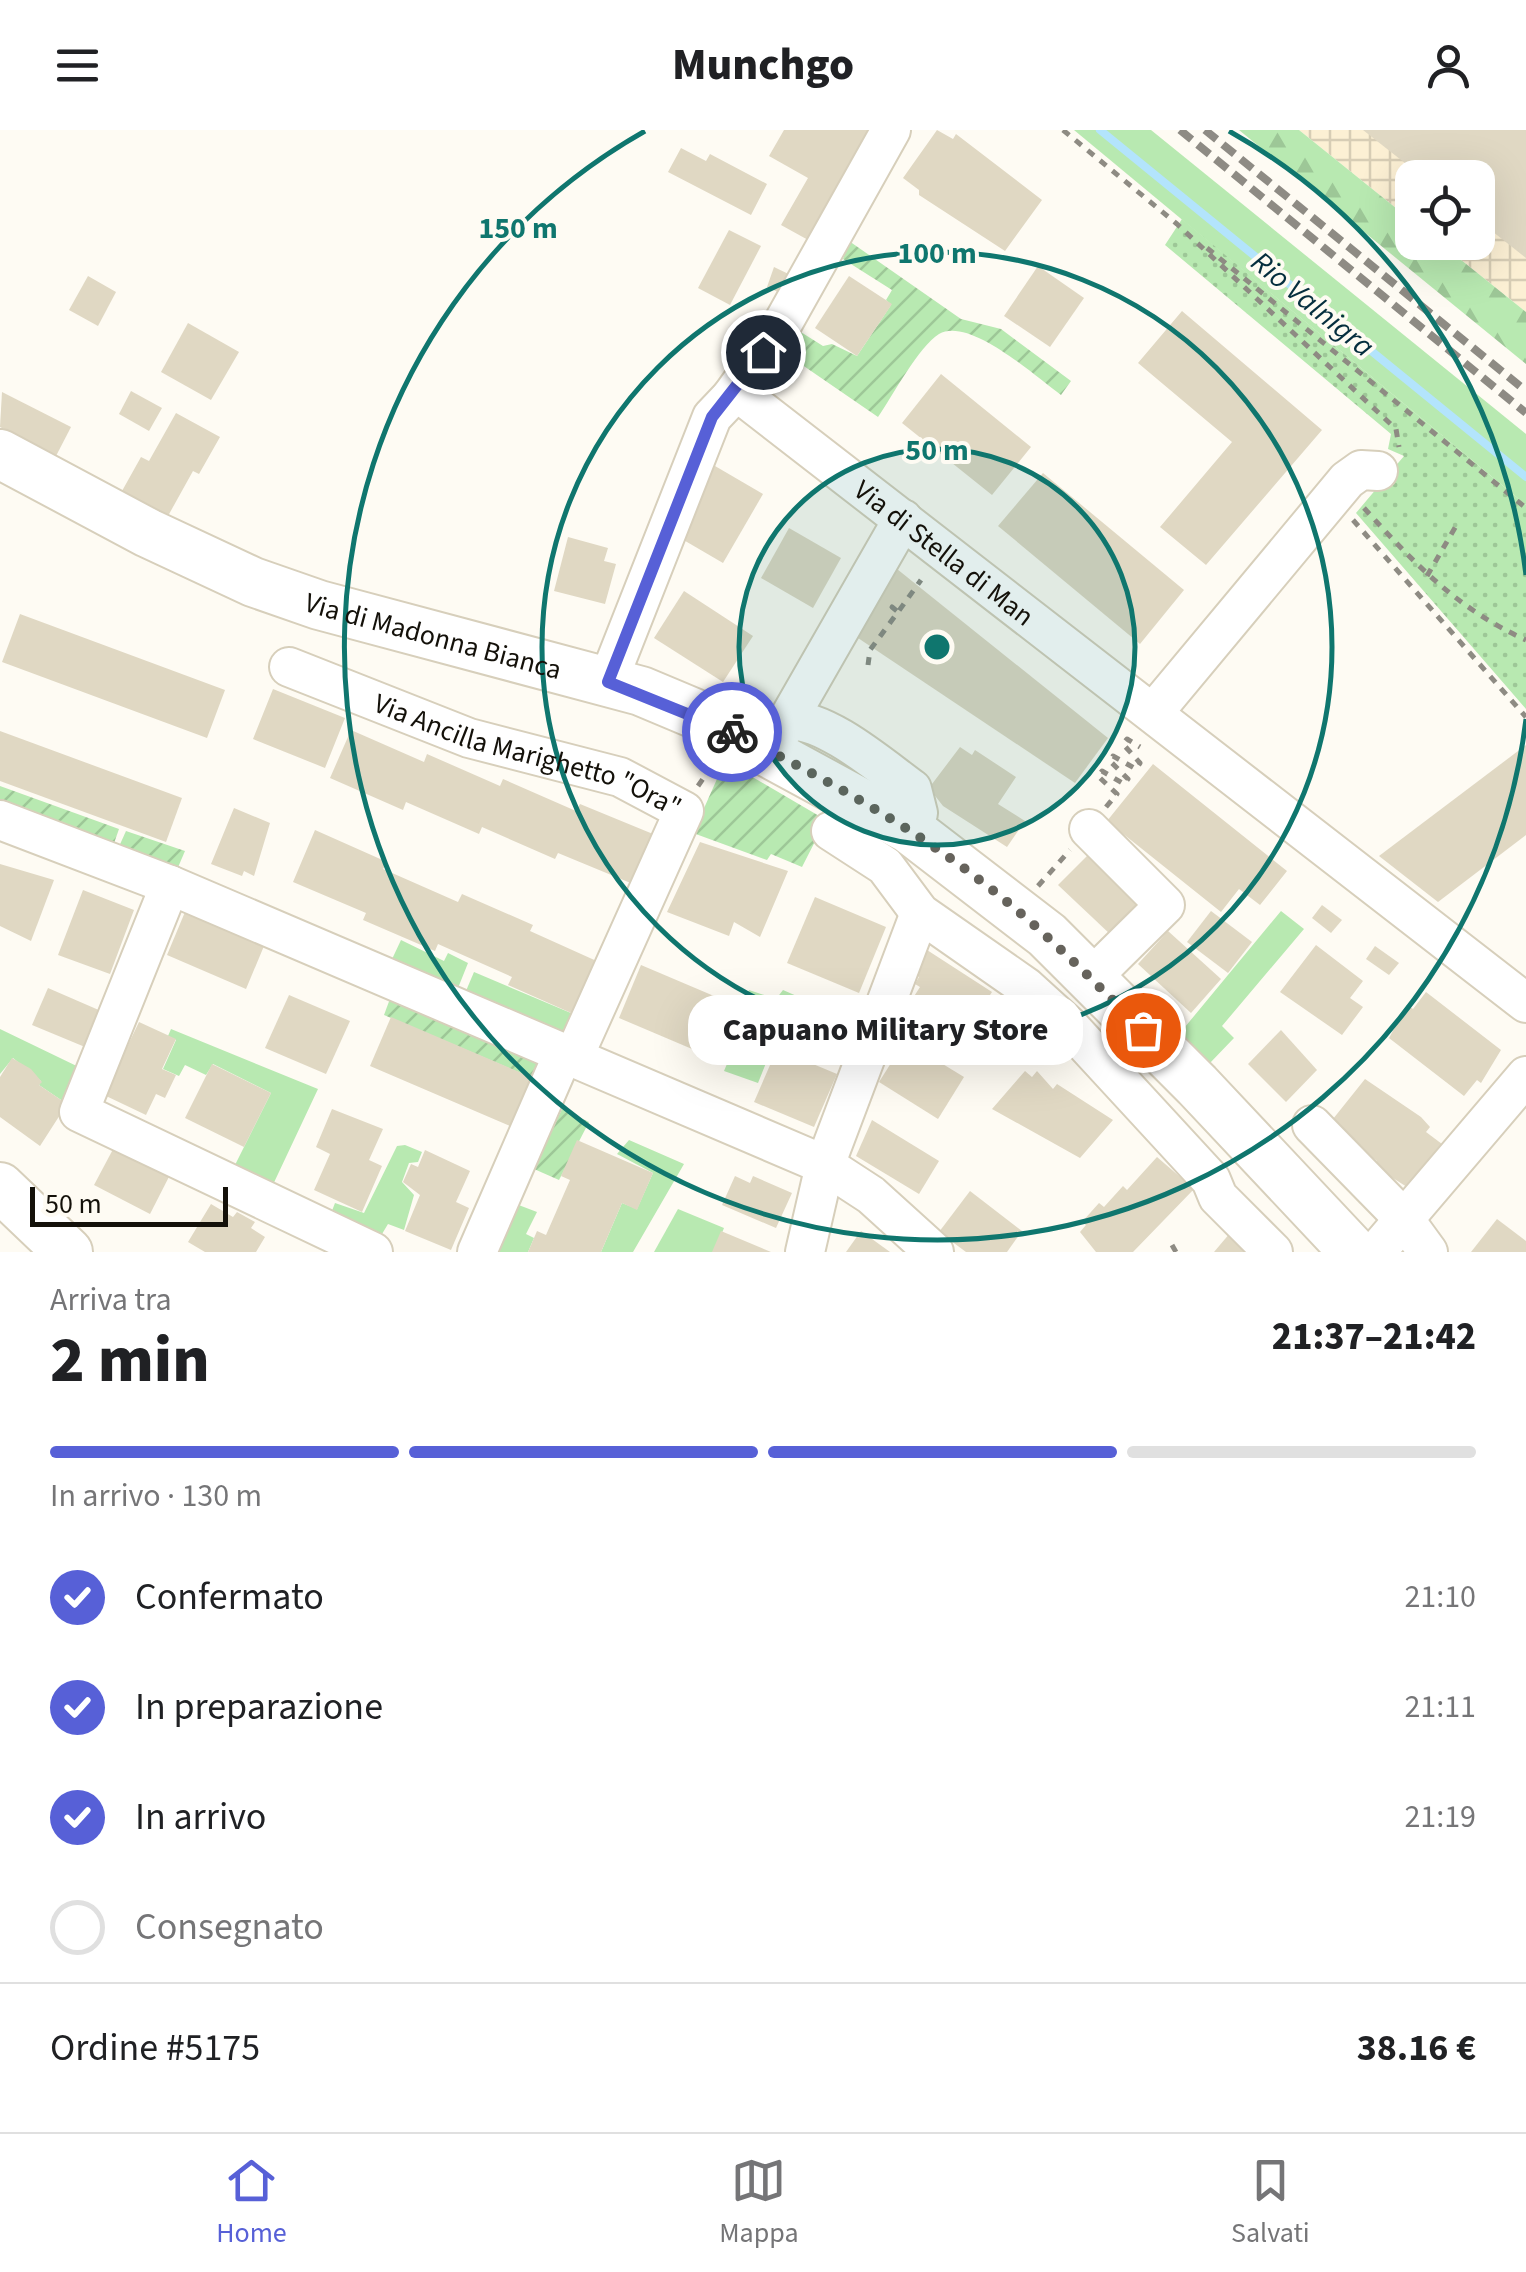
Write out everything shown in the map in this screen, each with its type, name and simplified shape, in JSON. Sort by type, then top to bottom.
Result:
[{"type":"main road","name":"Via di Madonna Bianca","points":[[0,454],[148,533],[253,582],[319,605],[608,682],[703,717],[778,736],[985,884],[1090,978],[1354,1252]]},
{"type":"main road","points":[[0,1187],[68,1252]]},
{"type":"street","points":[[608,682],[712,417],[779,330],[891,130]]},
{"type":"street","name":"Via di Stella di Man","points":[[731,396],[744,397],[903,518],[1526,1003]]},
{"type":"street","points":[[1153,713],[1347,480],[1360,470],[1376,474]]},
{"type":"street","points":[[778,736],[903,518]]},
{"type":"street","name":"Via Ancilla Marighetto \"Ora\"","points":[[290,668],[469,738],[620,777],[684,812],[478,1252]]},
{"type":"street","points":[[0,820],[170,885],[825,1165],[871,1194],[934,1252]]},
{"type":"street","points":[[1090,829],[1177,916],[1090,978]]},
{"type":"street","points":[[831,832],[885,866],[920,913],[1026,987],[1070,1027],[1211,1180],[1218,1197],[1273,1252]]},
{"type":"street","points":[[170,885],[79,1112],[374,1252]]},
{"type":"street","points":[[805,1252],[825,1165],[920,913]]},
{"type":"street","points":[[1376,1252],[1526,1076]]},
{"type":"street","points":[[1312,1125],[1404,1219],[1428,1252]]},
{"type":"path","points":[[1063,130],[1526,508]]},
{"type":"path","points":[[1177,224],[1396,430],[1401,442],[1376,474],[1427,577],[1467,610],[1526,640]]},
{"type":"path","points":[[1345,510],[1526,717]]},
{"type":"path","points":[[1427,577],[1456,526]]},
{"type":"path","points":[[868,665],[870,650],[895,610],[921,580]]},
{"type":"path","points":[[1029,896],[1090,829],[1149,752],[1127,739],[1123,744],[1138,766]]},
{"type":"path","points":[[1126,782],[1110,761],[1114,756],[1138,766]]},
{"type":"path","points":[[1117,794],[1098,776],[1102,772],[1126,782]]},
{"type":"shaded area","points":[[1299,130],[1526,130],[1526,312],[1461,260],[1495,260],[1495,160],[1395,160],[1395,207]]},
{"type":"green space","points":[[1074,130],[1151,130],[1526,434],[1526,505]]},
{"type":"green space","points":[[1239,130],[1299,130],[1395,207],[1395,257]]},
{"type":"green space","points":[[1182,219],[1526,505],[1526,709],[1356,513],[1404,456],[1388,449],[1391,434],[1165,245]]},
{"type":"green space","points":[[849,241],[961,319],[1001,329],[1071,381],[1061,395],[984,340],[952,331],[939,334],[923,349],[878,417],[779,349],[796,329],[823,346],[832,344],[857,356],[891,305],[886,300],[892,290],[843,259]]},
{"type":"green space","points":[[1398,260],[1461,260],[1526,312],[1526,364]]},
{"type":"green space","points":[[725,761],[826,820],[802,867],[771,854],[767,860],[693,833]]},
{"type":"green space","points":[[0,786],[119,829],[112,849],[0,806]]},
{"type":"green space","points":[[126,831],[185,851],[176,872],[117,851]]},
{"type":"green space","points":[[1281,911],[1304,929],[1222,1026],[1234,1038],[1209,1064],[1180,1033]]},
{"type":"green space","points":[[401,940],[444,961],[448,953],[468,963],[454,998],[386,972]]},
{"type":"green space","points":[[474,972],[578,1016],[565,1039],[463,998]]},
{"type":"green space","points":[[749,990],[776,999],[783,990],[870,1028],[860,1056],[790,1033],[785,1045],[774,1043],[758,1083],[724,1071],[750,1009],[742,1006]]},
{"type":"green space","points":[[391,996],[542,1052],[537,1080],[384,1015]]},
{"type":"green space","points":[[0,1029],[87,1071],[67,1104],[39,1085],[41,1081],[13,1058],[0,1074]]},
{"type":"green space","points":[[171,1029],[318,1089],[270,1191],[231,1173],[271,1093],[213,1064],[206,1075],[185,1065],[179,1076],[163,1069],[176,1040],[168,1036]]},
{"type":"green space","points":[[562,1109],[589,1122],[559,1180],[534,1169]]},
{"type":"green space","points":[[629,1140],[684,1164],[633,1252],[601,1252],[622,1203],[637,1209],[653,1173],[617,1154]]},
{"type":"green space","points":[[397,1146],[422,1152],[418,1162],[409,1163],[402,1182],[414,1195],[404,1230],[388,1224],[379,1239],[330,1216],[335,1203],[364,1213]]},
{"type":"green space","points":[[516,1204],[537,1212],[526,1234],[534,1238],[528,1252],[495,1252]]},
{"type":"green space","points":[[678,1209],[724,1228],[714,1252],[654,1252]]},
{"type":"building","points":[[784,130],[885,130],[819,246],[781,225],[808,178],[769,156]]},
{"type":"building","points":[[937,130],[953,139],[956,134],[1042,200],[1005,251],[919,195],[919,190],[903,178]]},
{"type":"building","points":[[1363,130],[1526,130],[1526,258],[1495,233],[1495,160],[1401,160]]},
{"type":"building","points":[[681,148],[706,161],[710,154],[767,184],[751,215],[668,172]]},
{"type":"building","points":[[729,230],[761,246],[730,305],[698,288]]},
{"type":"building","points":[[1038,266],[1084,298],[1050,347],[1004,316]]},
{"type":"building","points":[[774,267],[801,280],[791,298],[767,287]]},
{"type":"building","points":[[88,276],[116,292],[98,326],[69,310]]},
{"type":"building","points":[[849,276],[892,304],[857,356],[815,328]]},
{"type":"building","points":[[1182,311],[1322,430],[1206,565],[1160,527],[1232,442],[1138,363]]},
{"type":"building","points":[[188,323],[239,352],[211,400],[161,372]]},
{"type":"building","points":[[941,374],[1031,447],[992,495],[902,423]]},
{"type":"building","points":[[131,391],[162,408],[149,431],[119,414]]},
{"type":"building","points":[[2,392],[71,427],[56,456],[0,427]]},
{"type":"building","points":[[176,413],[220,437],[199,474],[193,471],[168,516],[122,491],[141,457],[149,461]]},
{"type":"building","points":[[715,466],[763,494],[723,563],[675,535]]},
{"type":"building","points":[[1043,473],[1184,590],[1140,644],[998,526]]},
{"type":"building","points":[[789,528],[841,558],[813,608],[761,578]]},
{"type":"building","points":[[568,537],[608,548],[604,561],[616,564],[605,604],[554,591]]},
{"type":"building","points":[[892,565],[1108,738],[1075,783],[852,634]]},
{"type":"building","points":[[684,591],[753,636],[723,682],[654,638]]},
{"type":"building","points":[[20,614],[225,690],[207,738],[2,662]]},
{"type":"building","points":[[273,689],[345,718],[325,768],[253,739]]},
{"type":"building","points":[[351,730],[424,762],[427,754],[500,786],[503,779],[576,811],[580,804],[653,834],[633,884],[558,853],[555,859],[482,827],[479,834],[406,802],[403,810],[330,778]]},
{"type":"building","points":[[0,731],[182,798],[166,842],[0,781]]},
{"type":"building","points":[[1526,745],[1526,835],[1438,902],[1379,856]]},
{"type":"building","points":[[960,747],[972,755],[975,750],[1016,777],[998,804],[1025,821],[1007,847],[943,806],[929,788]]},
{"type":"building","points":[[1153,764],[1287,871],[1260,905],[1239,889],[1221,912],[1107,821]]},
{"type":"building","points":[[234,808],[270,823],[254,876],[244,871],[242,876],[211,864]]},
{"type":"building","points":[[315,830],[387,862],[383,869],[458,902],[462,894],[533,925],[530,931],[601,963],[578,1016],[508,985],[512,977],[438,944],[435,951],[363,920],[366,913],[293,882]]},
{"type":"building","points":[[700,842],[788,871],[760,937],[734,922],[729,936],[667,912]]},
{"type":"building","points":[[1095,848],[1135,888],[1143,915],[1111,935],[1058,885]]},
{"type":"building","points":[[0,864],[54,880],[31,941],[0,926]]},
{"type":"building","points":[[83,890],[134,910],[110,974],[58,955]]},
{"type":"building","points":[[815,897],[886,927],[859,993],[787,963]]},
{"type":"building","points":[[1322,905],[1342,920],[1331,933],[1312,918]]},
{"type":"building","points":[[1211,911],[1252,942],[1228,973],[1187,942]]},
{"type":"building","points":[[185,912],[264,946],[246,989],[167,955]]},
{"type":"building","points":[[1168,931],[1221,979],[1191,1013],[1138,964]]},
{"type":"building","points":[[1316,945],[1363,981],[1350,998],[1363,1007],[1342,1035],[1280,992]]},
{"type":"building","points":[[1375,946],[1399,963],[1389,975],[1366,959]]},
{"type":"building","points":[[927,950],[992,992],[965,1033],[913,998],[920,987],[915,984],[919,977],[912,972]]},
{"type":"building","points":[[641,965],[747,1010],[725,1063],[619,1018]]},
{"type":"building","points":[[48,988],[101,1011],[85,1047],[32,1025]]},
{"type":"building","points":[[1426,992],[1501,1050],[1481,1083],[1477,1080],[1464,1096],[1389,1038],[1407,1005],[1413,1009]]},
{"type":"building","points":[[289,995],[350,1021],[326,1074],[265,1048]]},
{"type":"building","points":[[391,1017],[538,1080],[517,1129],[370,1066]]},
{"type":"building","points":[[139,1022],[176,1039],[162,1069],[176,1075],[165,1098],[156,1094],[146,1115],[104,1095]]},
{"type":"building","points":[[1281,1030],[1317,1070],[1286,1102],[1248,1064]]},
{"type":"building","points":[[905,1041],[964,1077],[938,1119],[879,1082]]},
{"type":"building","points":[[777,1049],[837,1074],[814,1127],[754,1102]]},
{"type":"building","points":[[12,1058],[31,1069],[42,1082],[39,1085],[67,1104],[40,1146],[0,1117],[0,1077]]},
{"type":"building","points":[[212,1064],[271,1093],[244,1147],[185,1118]]},
{"type":"building","points":[[1025,1071],[1032,1077],[1037,1071],[1053,1089],[1057,1084],[1113,1120],[1080,1158],[992,1109]]},
{"type":"building","points":[[1365,1079],[1421,1117],[1430,1127],[1426,1132],[1442,1144],[1407,1187],[1374,1166],[1377,1161],[1329,1124]]},
{"type":"building","points":[[332,1109],[383,1129],[369,1160],[382,1166],[362,1212],[314,1190],[330,1154],[316,1147]]},
{"type":"building","points":[[872,1120],[939,1161],[919,1194],[856,1156]]},
{"type":"building","points":[[119,1138],[174,1167],[150,1214],[94,1185]]},
{"type":"building","points":[[577,1140],[653,1173],[637,1210],[622,1203],[601,1252],[528,1252],[537,1231],[546,1235],[570,1180],[561,1176]]},
{"type":"building","points":[[425,1150],[470,1171],[456,1202],[469,1208],[451,1250],[405,1231],[420,1195],[403,1182],[411,1164],[418,1167]]},
{"type":"building","points":[[1157,1157],[1194,1189],[1133,1252],[1096,1252],[1080,1232],[1086,1225],[1082,1222],[1099,1203],[1104,1207],[1123,1186],[1127,1190]]},
{"type":"building","points":[[735,1176],[750,1183],[753,1176],[792,1193],[776,1228],[722,1205]]},
{"type":"building","points":[[970,1191],[1022,1231],[1007,1252],[966,1252],[939,1232]]},
{"type":"building","points":[[211,1204],[233,1217],[237,1212],[255,1222],[251,1228],[265,1237],[256,1252],[205,1252],[188,1242]]},
{"type":"building","points":[[1497,1219],[1526,1241],[1526,1252],[1471,1252]]},
{"type":"building","points":[[1236,1226],[1258,1252],[1214,1252]]},
{"type":"building","points":[[721,1231],[771,1252],[712,1252]]},
{"type":"building","points":[[861,1231],[890,1252],[846,1252]]},
{"type":"waterway","name":"Rio Valnigra","points":[[1100,130],[1526,477]]},
{"type":"railway","points":[[1180,130],[1526,413]]},
{"type":"railway","points":[[1205,130],[1526,391]]},
{"type":"way so far","points":[[732,732],[909,829],[985,884],[1047,935],[1143,1030]]},
{"type":"place","name":"Capuano Military Store","points":[[1143,1030]]},
{"type":"route","points":[[732,732],[641,691],[608,682],[712,417],[763,352]]}]
